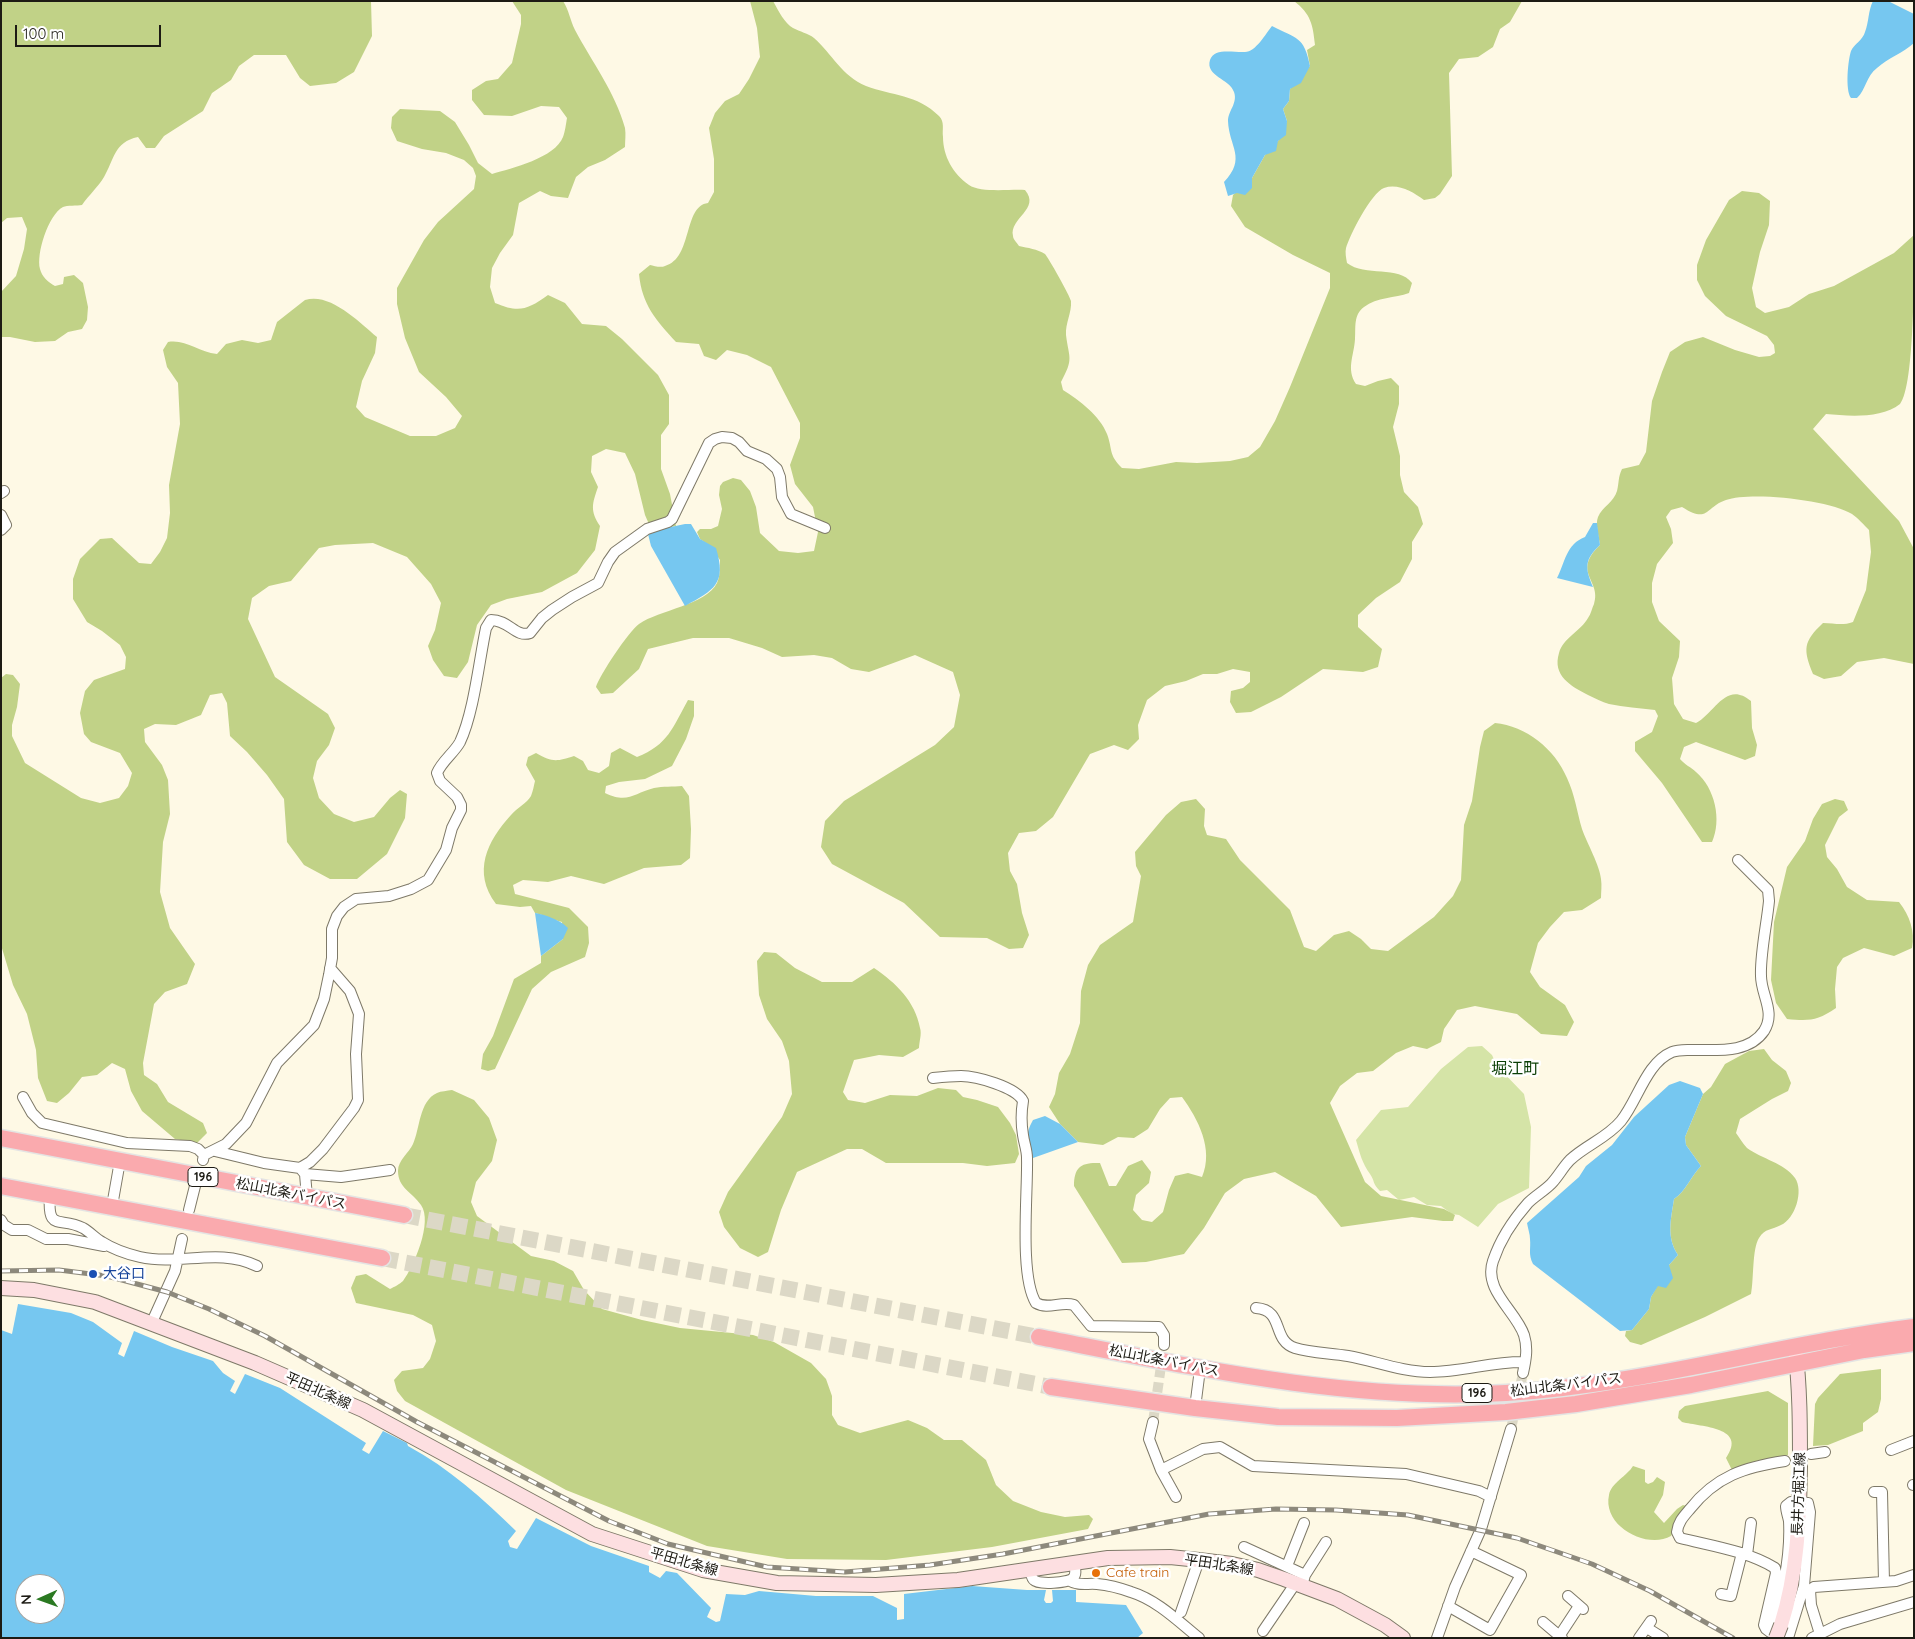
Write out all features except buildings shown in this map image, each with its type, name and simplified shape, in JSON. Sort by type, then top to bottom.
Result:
[{"type":"highway","name":"松山北条バイパス","points":[[1,1138],[404,1215]]},
{"type":"highway","points":[[1,1186],[382,1258]]},
{"type":"highway","name":"松山北条バイパス","points":[[1039,1337],[1200,1369],[1282,1382],[1365,1391],[1448,1394],[1506,1393],[1573,1387],[1860,1334],[1914,1327]]},
{"type":"highway","name":"松山北条バイパス","points":[[1050,1387],[1195,1408],[1278,1417],[1397,1418],[1506,1412],[1576,1404],[1691,1385],[1864,1350],[1914,1342]]},
{"type":"main road","name":"平田北条線","points":[[1,1288],[34,1290],[95,1302],[152,1322],[255,1363],[363,1410],[592,1534],[703,1570],[777,1583],[876,1585],[958,1580],[1108,1558],[1199,1560],[1258,1570],[1301,1581],[1385,1625],[1403,1638]]},
{"type":"main road","name":"長井方堀江線","points":[[1778,1633],[1790,1595],[1794,1574],[1799,1501],[1800,1399],[1795,1347]]},
{"type":"street","points":[[23,1097],[32,1113],[42,1123],[127,1143],[190,1146],[198,1149],[204,1158],[226,1144],[246,1123],[277,1063],[314,1025],[324,998],[330,968],[333,922],[344,907],[356,899],[389,896],[411,889],[428,880],[446,850],[452,828],[461,810],[461,805],[457,797],[440,781],[437,772],[456,749],[462,736],[469,713],[488,623],[491,620],[502,621],[520,634],[530,633],[542,618],[552,610],[572,596],[598,583],[615,552],[647,529],[672,519],[702,456],[709,444],[715,439],[732,438],[740,442],[747,451],[766,459],[777,469],[780,477],[782,497],[785,506],[791,514],[825,528]]},
{"type":"street","points":[[1,515],[6,525],[1,530]]},
{"type":"street","points":[[1256,1308],[1267,1310],[1272,1314],[1283,1340],[1294,1348],[1428,1372],[1467,1369],[1508,1362],[1524,1367],[1527,1349],[1524,1333],[1491,1280],[1492,1262],[1507,1230],[1529,1202],[1551,1184],[1570,1160],[1600,1140],[1620,1122],[1650,1073],[1661,1059],[1673,1051],[1735,1049],[1742,1047],[1758,1039],[1765,1029],[1769,1019],[1769,1009],[1761,974],[1769,901],[1768,890],[1738,860]]},
{"type":"street","points":[[302,1171],[323,1149],[358,1100],[356,1054],[359,1014],[350,991],[330,968]]},
{"type":"street","points":[[933,1078],[962,1076],[974,1078],[1015,1091],[1023,1101],[1021,1118],[1027,1158],[1026,1220],[1028,1268],[1032,1294],[1036,1303],[1045,1306],[1074,1305],[1091,1326],[1159,1327],[1164,1335],[1164,1345]]},
{"type":"street","points":[[215,1151],[302,1171],[341,1177],[390,1170]]},
{"type":"street","points":[[112,1206],[120,1162]]},
{"type":"street","points":[[302,1171],[307,1197]]},
{"type":"street","points":[[189,1210],[196,1182]]},
{"type":"street","points":[[50,1195],[49,1209],[50,1215],[54,1220],[60,1223],[74,1224],[113,1248]]},
{"type":"street","points":[[2,1218],[4,1225],[12,1230],[28,1230],[46,1238],[68,1239],[113,1248],[141,1257],[178,1259],[232,1257],[257,1266]]},
{"type":"street","points":[[152,1322],[175,1271],[182,1239]]},
{"type":"street","points":[[1195,1408],[1200,1369]]},
{"type":"street","points":[[1153,1422],[1149,1439],[1161,1470],[1176,1497]]},
{"type":"street","points":[[1437,1638],[1448,1606],[1481,1529],[1511,1430]]},
{"type":"street","points":[[1890,1450],[1914,1441]]},
{"type":"street","points":[[1161,1470],[1203,1449],[1220,1447],[1253,1466],[1406,1474],[1479,1491],[1491,1497]]},
{"type":"street","points":[[1811,1454],[1825,1452]]},
{"type":"street","points":[[1778,1633],[1766,1629],[1764,1625],[1776,1573],[1775,1568],[1762,1560],[1745,1554],[1680,1538],[1677,1532],[1678,1524],[1695,1502],[1716,1483],[1731,1474],[1760,1464],[1785,1461]]},
{"type":"street","points":[[1874,1492],[1882,1492],[1884,1582]]},
{"type":"street","points":[[1788,1638],[1804,1586],[1808,1540],[1810,1507],[1808,1504],[1799,1501]]},
{"type":"street","points":[[1721,1594],[1731,1596],[1745,1554],[1751,1523]]},
{"type":"street","points":[[1287,1566],[1304,1524]]},
{"type":"street","points":[[1263,1631],[1314,1563],[1326,1542]]},
{"type":"street","points":[[1244,1547],[1287,1566],[1301,1581]]},
{"type":"street","points":[[1448,1606],[1490,1630],[1521,1575],[1471,1551]]},
{"type":"street","points":[[1181,1612],[1199,1560]]},
{"type":"street","points":[[1030,1569],[1033,1580],[1041,1584],[1070,1580],[1074,1577],[1075,1573],[1074,1562]]},
{"type":"street","points":[[1914,1575],[1896,1582],[1814,1587],[1810,1590],[1816,1636],[1840,1624],[1914,1602]]},
{"type":"street","points":[[1070,1580],[1074,1584],[1098,1584],[1146,1598],[1175,1618],[1199,1638]]},
{"type":"street","points":[[1543,1622],[1559,1637],[1581,1608],[1568,1596]]},
{"type":"street","points":[[1639,1638],[1649,1624],[1663,1638]]},
{"type":"green space","points":[[1,1],[371,1],[372,36],[354,72],[336,83],[310,86],[300,78],[286,55],[254,55],[239,66],[231,80],[212,93],[203,111],[164,136],[155,148],[146,148],[138,137],[130,139],[119,147],[102,181],[82,205],[65,206],[58,211],[44,235],[40,254],[39,262],[42,274],[55,286],[63,284],[64,277],[74,275],[83,283],[88,307],[87,320],[82,329],[68,332],[55,341],[35,342],[1,337],[1,292],[16,276],[24,249],[27,229],[22,217],[7,218],[1,223]]},
{"type":"green space","points":[[512,1],[563,1],[575,30],[603,78],[621,115],[625,128],[625,147],[605,160],[588,167],[576,177],[568,198],[551,196],[540,191],[519,203],[513,235],[492,268],[490,287],[495,303],[510,308],[528,307],[548,295],[565,303],[582,324],[606,326],[622,339],[658,375],[669,395],[669,424],[661,435],[661,469],[670,494],[676,526],[652,531],[645,515],[635,474],[625,453],[606,449],[592,456],[591,472],[598,487],[593,503],[593,512],[600,526],[595,550],[577,573],[542,592],[507,599],[491,605],[477,625],[468,662],[457,678],[444,676],[433,660],[428,646],[435,630],[441,603],[431,584],[407,557],[373,543],[335,545],[319,548],[291,581],[269,586],[252,598],[248,619],[275,677],[328,714],[335,728],[329,745],[317,761],[313,778],[319,798],[334,814],[354,822],[374,817],[390,798],[400,790],[407,794],[405,818],[387,854],[357,879],[330,879],[304,865],[287,842],[284,799],[267,775],[230,736],[227,703],[222,693],[210,695],[201,715],[176,725],[155,724],[144,729],[145,742],[162,765],[168,780],[170,814],[163,842],[160,892],[170,928],[195,964],[187,984],[165,992],[154,1004],[143,1063],[144,1075],[157,1084],[168,1102],[203,1123],[207,1133],[197,1143],[175,1139],[142,1111],[131,1091],[125,1069],[112,1063],[97,1075],[82,1077],[69,1093],[57,1103],[47,1101],[38,1078],[36,1050],[27,1014],[13,985],[1,945],[1,678],[6,674],[13,675],[20,684],[12,725],[12,736],[25,763],[81,798],[100,803],[119,798],[128,786],[132,773],[120,753],[91,742],[84,734],[80,713],[85,691],[94,680],[125,669],[126,657],[120,645],[87,622],[73,599],[73,579],[80,559],[100,539],[112,538],[139,563],[151,564],[167,538],[170,513],[169,485],[180,424],[178,383],[167,367],[163,350],[168,342],[181,342],[217,354],[226,344],[242,340],[258,343],[271,340],[277,322],[305,300],[324,300],[344,310],[377,337],[375,353],[362,381],[356,407],[365,417],[410,436],[436,436],[455,428],[462,416],[446,397],[419,372],[405,338],[397,304],[397,288],[424,240],[438,222],[474,189],[476,176],[473,168],[464,160],[446,153],[422,149],[397,141],[391,128],[392,117],[400,109],[440,111],[455,122],[478,163],[492,174],[532,161],[551,151],[564,135],[567,118],[559,107],[541,106],[512,116],[484,115],[472,100],[472,90],[486,81],[498,79],[512,63],[521,24],[521,15]]},
{"type":"green space","points":[[750,1],[773,1],[787,23],[814,38],[850,77],[858,82],[913,99],[931,109],[942,121],[943,144],[947,158],[963,181],[980,189],[1025,190],[1029,197],[1029,203],[1015,224],[1013,236],[1019,246],[1045,254],[1071,301],[1066,331],[1070,358],[1068,368],[1061,382],[1063,390],[1082,404],[1104,427],[1113,455],[1122,468],[1139,469],[1176,462],[1230,461],[1248,457],[1260,447],[1275,421],[1290,387],[1330,288],[1330,273],[1293,255],[1245,227],[1231,206],[1233,195],[1252,178],[1265,155],[1278,141],[1287,121],[1283,109],[1289,101],[1290,89],[1310,66],[1307,50],[1315,45],[1312,26],[1308,15],[1294,1],[1522,1],[1510,22],[1500,29],[1493,47],[1478,57],[1459,59],[1449,73],[1452,176],[1440,194],[1435,198],[1424,200],[1400,187],[1384,188],[1379,191],[1367,206],[1346,248],[1347,263],[1354,267],[1363,270],[1399,274],[1412,283],[1409,293],[1380,299],[1360,310],[1356,322],[1351,362],[1351,373],[1356,384],[1365,386],[1391,378],[1399,386],[1399,404],[1393,427],[1400,456],[1400,475],[1404,492],[1418,507],[1423,524],[1412,542],[1412,559],[1400,582],[1376,598],[1358,615],[1358,627],[1382,649],[1378,667],[1363,672],[1323,669],[1281,697],[1251,712],[1236,713],[1230,702],[1231,691],[1243,688],[1250,682],[1250,672],[1233,669],[1217,674],[1203,674],[1186,681],[1165,686],[1147,700],[1138,725],[1139,739],[1128,750],[1114,745],[1090,754],[1053,817],[1036,831],[1019,833],[1008,853],[1010,871],[1017,884],[1022,913],[1029,935],[1023,948],[1009,949],[987,938],[940,937],[904,903],[832,864],[821,847],[825,821],[844,801],[935,745],[954,727],[960,695],[953,672],[915,655],[869,672],[851,669],[832,658],[814,655],[782,657],[762,648],[729,638],[693,638],[648,649],[639,669],[613,693],[601,694],[596,687],[615,654],[634,628],[648,619],[703,597],[717,583],[720,560],[710,546],[700,539],[697,532],[700,529],[711,529],[718,526],[722,509],[719,495],[720,486],[723,482],[733,478],[741,480],[750,491],[756,507],[760,533],[779,551],[798,553],[814,551],[818,532],[813,507],[795,484],[790,465],[800,438],[800,423],[771,367],[747,355],[727,350],[716,360],[704,356],[699,344],[676,342],[651,311],[643,295],[639,274],[650,265],[663,267],[674,261],[680,253],[695,213],[700,206],[708,203],[714,192],[714,159],[709,128],[715,113],[725,101],[739,94],[760,57],[757,28]]},
{"type":"green space","points":[[1742,191],[1759,193],[1770,201],[1769,225],[1760,252],[1752,288],[1756,307],[1765,313],[1789,307],[1809,294],[1834,286],[1894,253],[1914,235],[1914,297],[1911,351],[1909,374],[1905,393],[1900,404],[1892,409],[1874,414],[1854,416],[1826,414],[1813,429],[1899,521],[1914,549],[1914,664],[1884,658],[1857,662],[1841,676],[1824,679],[1813,674],[1806,652],[1808,641],[1823,623],[1842,624],[1853,622],[1866,590],[1871,552],[1869,530],[1852,514],[1841,509],[1809,501],[1753,496],[1726,500],[1702,514],[1691,512],[1682,507],[1671,510],[1666,517],[1671,529],[1673,543],[1657,564],[1652,583],[1652,602],[1659,621],[1680,641],[1679,657],[1672,678],[1674,704],[1683,719],[1696,723],[1721,700],[1735,694],[1742,696],[1751,701],[1752,728],[1757,745],[1755,756],[1745,760],[1696,742],[1684,747],[1680,759],[1703,779],[1715,805],[1716,824],[1712,842],[1702,842],[1662,783],[1635,751],[1635,742],[1652,732],[1658,716],[1655,710],[1609,704],[1588,695],[1564,679],[1558,668],[1558,661],[1559,653],[1564,643],[1585,623],[1594,604],[1594,589],[1587,570],[1592,555],[1600,545],[1597,520],[1602,510],[1615,495],[1622,469],[1639,465],[1646,452],[1652,401],[1670,352],[1685,342],[1703,337],[1759,357],[1770,356],[1775,353],[1774,345],[1767,336],[1726,316],[1705,296],[1697,280],[1697,265],[1706,240],[1729,200]]},
{"type":"green space","points":[[688,700],[694,701],[694,716],[686,739],[672,766],[645,779],[619,782],[606,786],[605,793],[625,798],[654,788],[682,786],[689,796],[690,858],[681,865],[644,868],[604,884],[571,876],[548,882],[523,880],[513,885],[515,894],[569,908],[588,927],[589,943],[585,957],[551,972],[532,989],[495,1069],[488,1071],[481,1069],[483,1054],[493,1036],[514,979],[541,963],[541,956],[563,939],[562,922],[535,913],[531,906],[520,907],[496,904],[485,880],[486,857],[495,835],[511,815],[532,794],[535,781],[526,765],[528,757],[536,753],[554,760],[574,756],[583,761],[588,770],[599,773],[609,766],[611,753],[620,748],[637,757],[656,747],[673,727]]},
{"type":"green space","points":[[1495,723],[1507,725],[1528,734],[1547,749],[1562,767],[1570,784],[1582,829],[1600,874],[1601,898],[1582,910],[1564,912],[1538,943],[1530,972],[1540,987],[1565,1005],[1574,1022],[1567,1036],[1541,1034],[1517,1014],[1475,1006],[1457,1010],[1444,1029],[1441,1042],[1427,1049],[1413,1046],[1396,1053],[1373,1071],[1357,1073],[1340,1086],[1330,1103],[1365,1182],[1381,1196],[1444,1209],[1455,1215],[1453,1221],[1412,1217],[1341,1227],[1316,1196],[1275,1172],[1244,1179],[1225,1193],[1204,1228],[1184,1254],[1146,1262],[1122,1263],[1074,1186],[1077,1170],[1083,1165],[1100,1163],[1109,1186],[1116,1186],[1128,1166],[1142,1160],[1151,1172],[1149,1183],[1136,1195],[1133,1210],[1142,1220],[1152,1222],[1163,1212],[1175,1176],[1188,1173],[1202,1177],[1206,1156],[1199,1125],[1182,1097],[1170,1098],[1160,1109],[1148,1129],[1134,1138],[1118,1137],[1103,1145],[1078,1142],[1060,1124],[1049,1107],[1055,1094],[1059,1073],[1070,1054],[1080,1023],[1081,991],[1088,965],[1100,945],[1133,922],[1141,876],[1136,866],[1135,852],[1166,815],[1181,802],[1196,799],[1205,809],[1204,826],[1207,835],[1226,839],[1240,860],[1290,910],[1304,947],[1316,951],[1334,935],[1349,931],[1371,949],[1388,951],[1434,917],[1453,896],[1461,880],[1464,825],[1472,801],[1480,747],[1484,731]]},
{"type":"green space","points":[[1835,799],[1844,801],[1848,810],[1839,817],[1825,845],[1827,857],[1837,869],[1847,887],[1867,900],[1899,902],[1911,924],[1912,948],[1894,956],[1864,948],[1843,958],[1837,967],[1836,1008],[1813,1019],[1787,1019],[1776,1003],[1771,980],[1774,922],[1787,867],[1805,841],[1813,819],[1822,804]]},
{"type":"green space","points":[[764,952],[776,953],[795,968],[822,982],[852,982],[874,968],[890,980],[897,986],[914,1009],[921,1030],[919,1048],[903,1057],[879,1055],[854,1060],[843,1092],[848,1100],[865,1103],[890,1095],[917,1096],[938,1088],[956,1090],[963,1097],[998,1107],[1016,1135],[1019,1154],[1015,1163],[987,1166],[963,1163],[886,1163],[862,1149],[847,1149],[797,1172],[781,1210],[768,1252],[758,1257],[740,1248],[724,1227],[719,1212],[728,1192],[782,1117],[792,1094],[789,1061],[782,1041],[767,1019],[759,995],[757,961]]},
{"type":"green space","points":[[1482,1046],[1492,1055],[1497,1066],[1524,1094],[1531,1127],[1529,1188],[1498,1204],[1478,1227],[1459,1215],[1452,1214],[1441,1206],[1427,1205],[1414,1197],[1399,1200],[1387,1190],[1380,1191],[1363,1162],[1356,1140],[1381,1110],[1408,1107],[1441,1069],[1468,1047]]},
{"type":"green space","points":[[1764,1049],[1772,1060],[1786,1071],[1791,1083],[1788,1091],[1740,1119],[1736,1133],[1747,1148],[1779,1165],[1795,1178],[1799,1190],[1794,1211],[1786,1222],[1766,1231],[1759,1238],[1755,1249],[1751,1294],[1705,1317],[1641,1345],[1630,1342],[1625,1336],[1626,1331],[1632,1330],[1649,1309],[1651,1297],[1669,1265],[1678,1255],[1674,1248],[1670,1228],[1674,1199],[1682,1192],[1701,1166],[1686,1145],[1685,1137],[1703,1094],[1711,1087],[1725,1064],[1749,1051]]},
{"type":"green space","points":[[452,1090],[474,1100],[489,1118],[497,1140],[492,1161],[476,1182],[471,1202],[477,1216],[531,1256],[554,1261],[573,1271],[584,1290],[602,1309],[680,1328],[753,1335],[774,1342],[811,1363],[826,1379],[832,1396],[832,1415],[838,1425],[860,1433],[908,1420],[927,1428],[944,1440],[962,1440],[986,1460],[996,1485],[1013,1501],[1041,1512],[1065,1517],[1089,1515],[1093,1519],[1088,1529],[992,1547],[886,1560],[787,1559],[707,1546],[566,1490],[405,1401],[397,1391],[394,1380],[402,1371],[423,1368],[430,1359],[436,1341],[432,1325],[413,1315],[356,1303],[351,1288],[356,1276],[366,1274],[390,1289],[403,1281],[412,1265],[421,1244],[425,1222],[424,1213],[421,1205],[400,1182],[398,1167],[413,1144],[423,1109],[427,1102],[437,1093]]},
{"type":"green space","points":[[1881,1369],[1881,1399],[1878,1412],[1863,1423],[1863,1431],[1828,1445],[1813,1446],[1815,1404],[1818,1398],[1840,1374]]},
{"type":"green space","points":[[1768,1391],[1788,1403],[1788,1455],[1732,1470],[1726,1458],[1731,1448],[1731,1440],[1727,1434],[1711,1427],[1682,1422],[1678,1418],[1679,1411],[1685,1406]]},
{"type":"green space","points":[[1633,1466],[1645,1470],[1645,1482],[1648,1484],[1657,1477],[1665,1482],[1663,1495],[1654,1512],[1664,1523],[1677,1509],[1683,1505],[1686,1506],[1671,1536],[1661,1540],[1639,1537],[1619,1525],[1612,1516],[1609,1506],[1610,1491]]},
{"type":"water","points":[[1873,1],[1888,1],[1914,14],[1914,43],[1873,71],[1860,95],[1857,98],[1851,98],[1848,89],[1850,55],[1852,49],[1864,35]]},
{"type":"water","points":[[1272,26],[1293,36],[1302,44],[1308,56],[1310,66],[1301,83],[1290,89],[1289,101],[1283,109],[1287,121],[1286,135],[1278,141],[1276,151],[1265,155],[1252,178],[1252,188],[1245,195],[1237,193],[1228,196],[1224,182],[1231,174],[1236,159],[1228,121],[1235,96],[1232,88],[1211,70],[1210,60],[1216,53],[1245,52],[1253,49]]},
{"type":"water","points":[[1593,523],[1597,523],[1600,545],[1591,555],[1587,569],[1593,587],[1557,578],[1570,549],[1585,537]]},
{"type":"water","points":[[691,524],[700,539],[716,548],[720,570],[716,584],[704,595],[685,606],[651,546],[648,534],[652,531]]},
{"type":"water","points":[[535,913],[553,918],[568,928],[563,939],[541,956]]},
{"type":"water","points":[[1680,1081],[1700,1088],[1703,1094],[1685,1137],[1686,1145],[1701,1166],[1682,1192],[1674,1199],[1671,1235],[1678,1255],[1669,1265],[1673,1278],[1666,1288],[1658,1286],[1651,1297],[1649,1309],[1632,1330],[1620,1331],[1533,1264],[1530,1254],[1530,1237],[1527,1223],[1579,1177],[1586,1166],[1612,1145],[1634,1117],[1669,1085]]},
{"type":"water","points":[[1045,1116],[1060,1124],[1078,1142],[1033,1158],[1028,1143],[1028,1130],[1033,1120]]},
{"type":"water","points":[[18,1304],[71,1313],[93,1322],[122,1343],[118,1354],[124,1357],[134,1331],[213,1361],[223,1373],[235,1381],[230,1391],[235,1394],[245,1374],[280,1388],[366,1443],[362,1450],[369,1454],[383,1431],[407,1443],[408,1446],[438,1464],[478,1496],[516,1531],[508,1541],[510,1547],[517,1549],[536,1518],[591,1546],[649,1566],[649,1572],[660,1578],[666,1571],[677,1573],[711,1608],[707,1617],[716,1622],[720,1621],[726,1594],[745,1595],[759,1591],[816,1596],[873,1596],[897,1608],[897,1620],[904,1619],[904,1594],[972,1586],[1046,1590],[1044,1600],[1046,1603],[1053,1601],[1052,1590],[1076,1590],[1076,1602],[1126,1605],[1143,1633],[1137,1638],[1,1638],[1,1330],[12,1334]]},
{"type":"tunnel","points":[[404,1215],[1039,1337]]},
{"type":"tunnel","points":[[382,1258],[1051,1387]]},
{"type":"tunnel","points":[[1153,1422],[1164,1345]]},
{"type":"tunnel","points":[[1511,1429],[1523,1373]]},
{"type":"railway","points":[[1,1271],[59,1270],[107,1276],[167,1292],[209,1309],[265,1336],[417,1422],[609,1521],[668,1544],[767,1567],[845,1572],[930,1565],[1003,1554],[1209,1514],[1276,1509],[1336,1510],[1408,1515],[1517,1538],[1592,1564],[1650,1591],[1733,1638]]},
{"type":"place","name":"大谷口","points":[[93,1274]]},
{"type":"place","name":"Cafe train","points":[[1096,1573]]},
{"type":"district","name":"堀江町","points":[[1515,1069]]}]
